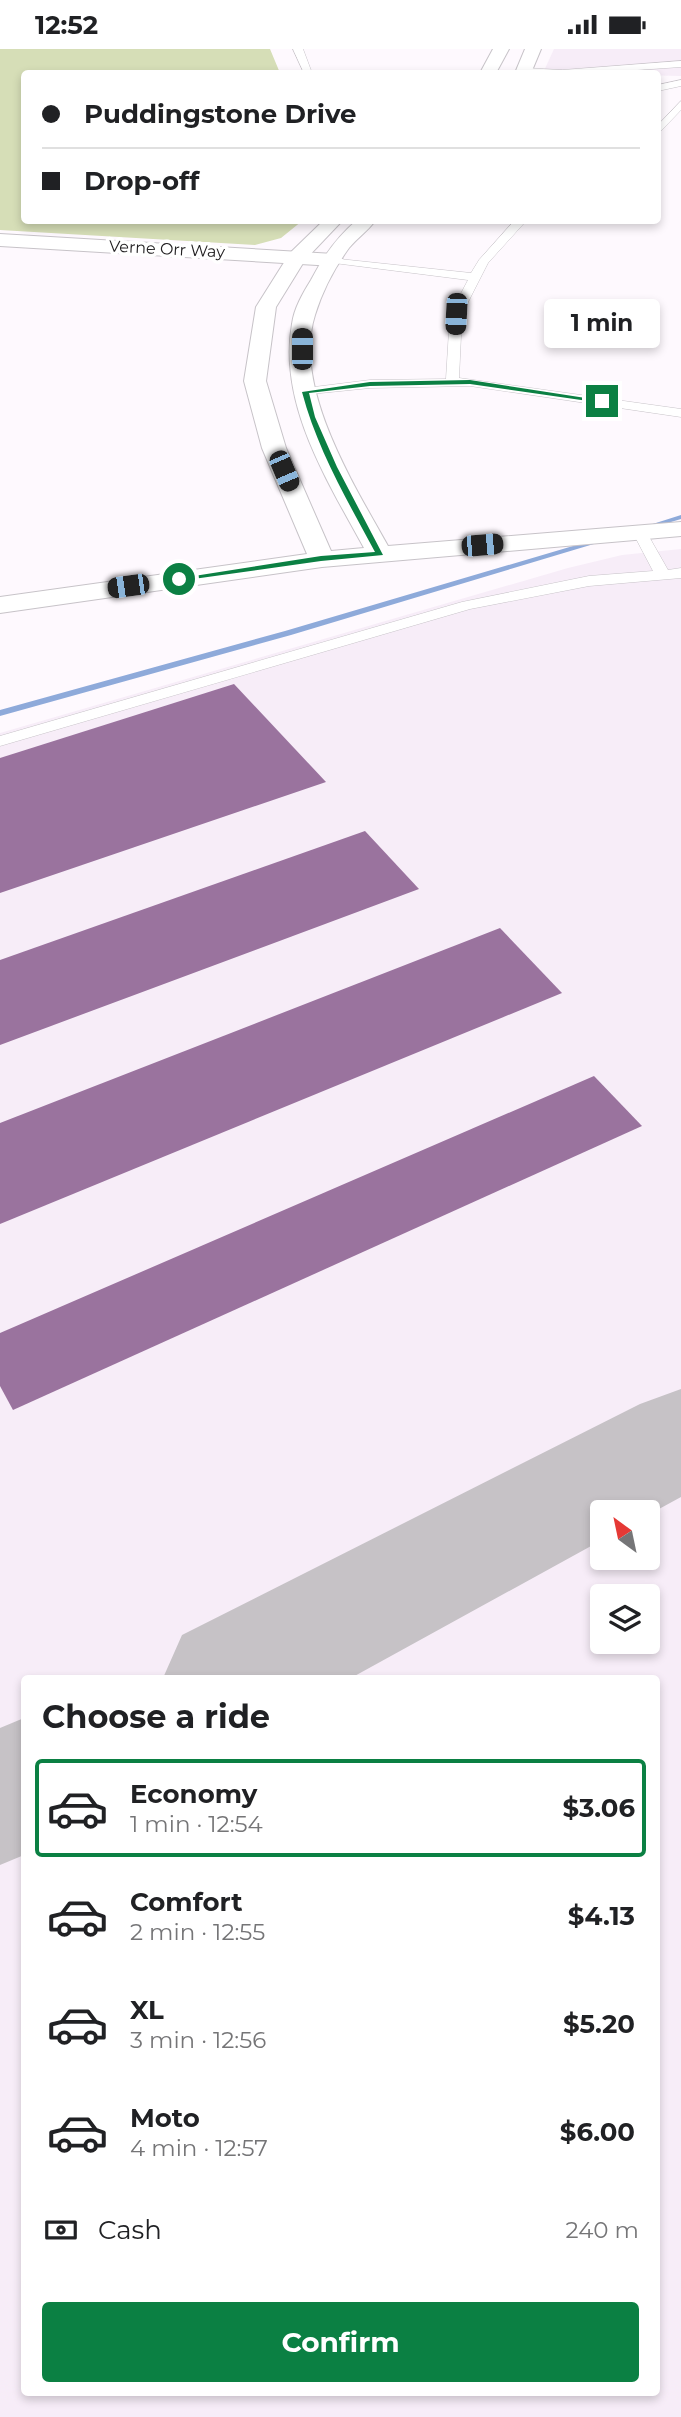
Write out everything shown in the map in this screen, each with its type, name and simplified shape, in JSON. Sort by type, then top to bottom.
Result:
[{"type":"street","points":[[490,70],[501,49]]},
{"type":"street","points":[[525,70],[533,49]]},
{"type":"street","points":[[321,559],[274,448],[255,381],[266,307],[297,257],[330,224]]},
{"type":"street","points":[[363,224],[343,243],[302,322],[301,376],[312,417],[333,467],[380,554]]},
{"type":"street","name":"Verne Orr Way","points":[[0,240],[334,260]]},
{"type":"street","points":[[0,605],[321,559],[681,529]]},
{"type":"lane","points":[[298,49],[307,70]]},
{"type":"lane","points":[[671,49],[681,58]]},
{"type":"lane","points":[[602,70],[681,64]]},
{"type":"lane","points":[[661,87],[681,83]]},
{"type":"lane","points":[[662,122],[681,104]]},
{"type":"lane","points":[[662,122],[681,124]]},
{"type":"lane","points":[[452,382],[456,314],[484,262],[517,224]]},
{"type":"lane","points":[[334,260],[476,277]]},
{"type":"lane","points":[[306,392],[370,384],[470,382],[681,413]]},
{"type":"lane","points":[[640,533],[663,575]]},
{"type":"lane","points":[[0,741],[467,605],[589,581],[681,573]]},
{"type":"shaded area","points":[[554,49],[681,49],[681,76],[661,76],[661,70],[544,70]]},
{"type":"shaded area","points":[[681,549],[681,2417],[0,2417],[0,733],[568,568],[622,555]]},
{"type":"green space","points":[[0,49],[270,49],[279,70],[21,70],[21,224],[298,224],[281,238],[255,245],[0,230]]},
{"type":"building","points":[[234,684],[326,782],[0,893],[0,758]]},
{"type":"building","points":[[365,831],[419,889],[0,1045],[0,960]]},
{"type":"building","points":[[500,928],[562,993],[0,1224],[0,1123]]},
{"type":"building","points":[[594,1076],[642,1126],[13,1410],[0,1386],[0,1333]]},
{"type":"waterway","points":[[641,529],[681,517]]},
{"type":"waterway","points":[[0,713],[288,633],[603,540]]},
{"type":"taxiway","points":[[233,1675],[681,1439]]},
{"type":"taxiway","points":[[0,1798],[21,1787]]},
{"type":"route","points":[[179,579],[321,559],[380,554],[333,467],[312,417],[306,392],[370,384],[470,382],[602,401]]}]
